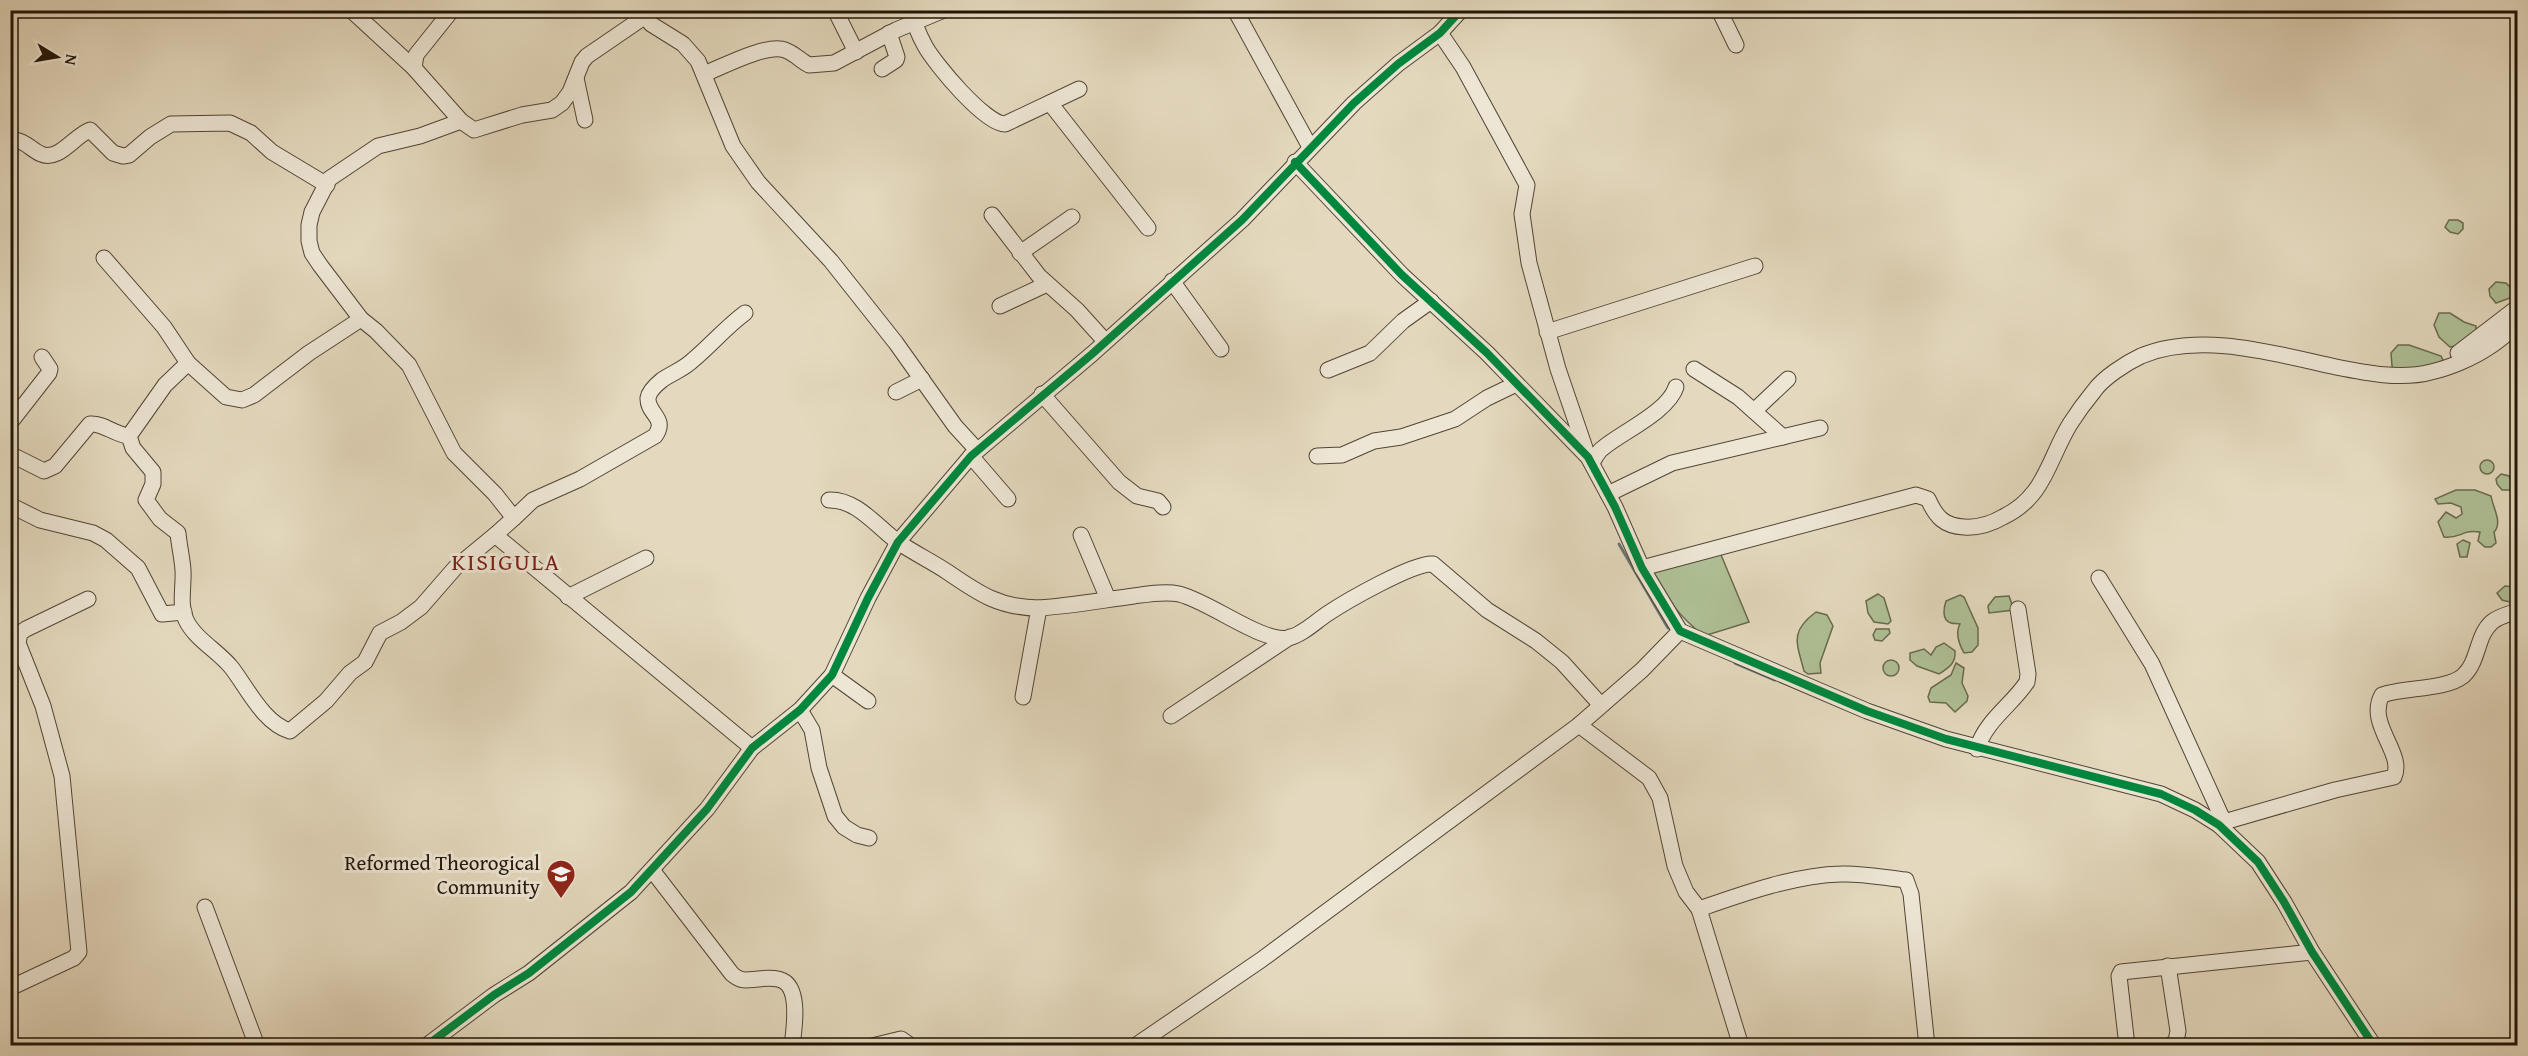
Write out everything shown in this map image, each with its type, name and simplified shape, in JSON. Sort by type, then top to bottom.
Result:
[{"type":"street","points":[[351,10],[414,68],[461,121],[474,130],[522,115],[552,110],[562,103],[570,92],[588,56],[643,14],[651,24],[683,44],[698,61],[733,146],[758,182],[831,261],[896,343],[1008,499]]},
{"type":"street","points":[[414,68],[416,55],[452,10]]},
{"type":"street","points":[[835,10],[856,52]]},
{"type":"street","points":[[704,74],[733,62],[779,48],[788,50],[809,66],[834,63],[913,17],[944,10]]},
{"type":"street","points":[[1235,10],[1310,147]]},
{"type":"street","points":[[432,1044],[494,995],[530,973],[631,892],[707,809],[752,748],[800,710],[832,675],[868,598],[898,542],[974,453],[1242,220],[1310,147],[1398,64],[1440,33],[1461,10]]},
{"type":"street","points":[[1719,10],[1736,45]]},
{"type":"street","points":[[913,17],[926,48],[942,71],[993,121],[1005,124],[1079,89]]},
{"type":"street","points":[[882,69],[897,57],[889,33]]},
{"type":"street","points":[[1440,33],[1463,67],[1527,185],[1522,214],[1529,262],[1547,332],[1590,460],[1642,568],[1680,631],[1864,710],[1983,750],[2161,794],[2176,799],[2222,823],[2335,790],[2394,777],[2395,762],[2378,715],[2379,700],[2382,695],[2454,681],[2463,676],[2475,658],[2488,627],[2503,616],[2517,611]]},
{"type":"street","points":[[576,78],[585,120]]},
{"type":"street","points":[[1050,103],[1148,228]]},
{"type":"street","points":[[461,121],[420,136],[378,146],[329,178],[312,212],[309,225],[312,253],[361,319],[409,365],[454,453],[488,486],[514,518]]},
{"type":"street","points":[[10,143],[16,140],[22,141],[42,155],[50,156],[90,130],[113,153],[123,156],[129,155],[150,137],[171,124],[230,123],[251,133],[272,152],[327,185]]},
{"type":"street","points":[[1295,162],[1402,275],[1487,353],[1590,460]]},
{"type":"street","points":[[992,215],[1047,284],[1083,316],[1105,341]]},
{"type":"street","points":[[1020,253],[1072,217]]},
{"type":"street","points":[[104,258],[164,327],[188,363],[226,397],[242,400],[254,395],[309,353],[361,319]]},
{"type":"street","points":[[1547,332],[1755,266]]},
{"type":"street","points":[[1172,281],[1221,349]]},
{"type":"street","points":[[1000,306],[1047,284]]},
{"type":"street","points":[[1328,370],[1370,353],[1403,321],[1431,301]]},
{"type":"street","points":[[2426,373],[2474,343],[2517,307]]},
{"type":"street","points":[[129,436],[133,448],[153,472],[153,484],[147,500],[160,519],[178,533],[183,566],[184,612],[187,622],[231,668],[265,712],[284,729],[290,731],[326,701],[350,673],[365,662],[380,633],[401,622],[421,607],[455,568],[495,536],[533,500],[580,479],[655,436],[660,430],[660,423],[649,405],[650,392],[669,375],[692,362],[745,313]]},
{"type":"street","points":[[1642,568],[1916,495],[1928,499],[1935,514],[1943,522],[1954,526],[1972,527],[1991,523],[2010,514],[2033,496],[2069,425],[2096,388],[2140,356],[2158,351],[2202,344],[2281,355],[2386,375],[2426,373],[2488,348],[2517,325]]},
{"type":"street","points":[[10,423],[49,373],[50,369],[42,357]]},
{"type":"street","points":[[129,436],[165,385],[188,363]]},
{"type":"street","points":[[1694,369],[1738,397],[1783,437]]},
{"type":"street","points":[[896,392],[922,379]]},
{"type":"street","points":[[1754,411],[1788,379]]},
{"type":"street","points":[[1317,456],[1342,455],[1374,441],[1401,437],[1455,419],[1487,398],[1516,384]]},
{"type":"street","points":[[1590,460],[1602,448],[1634,428],[1658,409],[1675,392],[1676,387]]},
{"type":"street","points":[[1042,394],[1119,482],[1137,496],[1158,501],[1163,507]]},
{"type":"street","points":[[10,454],[44,471],[55,466],[90,424],[129,436]]},
{"type":"street","points":[[1608,494],[1672,463],[1820,428]]},
{"type":"street","points":[[828,500],[836,499],[850,505],[898,542],[979,595],[1018,606],[1039,608],[1153,593],[1176,593],[1213,607],[1268,635],[1290,638]]},
{"type":"street","points":[[10,505],[40,520],[93,533],[106,540],[138,568],[162,614],[184,612]]},
{"type":"street","points":[[1081,535],[1108,599]]},
{"type":"street","points":[[495,536],[752,748]]},
{"type":"street","points":[[568,597],[646,558]]},
{"type":"street","points":[[1171,716],[1354,598],[1424,563],[1433,564],[1487,610],[1536,641],[1562,662],[1600,704]]},
{"type":"street","points":[[2099,578],[2152,664],[2222,823],[2258,862],[2312,952],[2374,1046]]},
{"type":"street","points":[[10,988],[74,958],[79,952],[62,776],[43,706],[18,643],[20,633],[88,599]]},
{"type":"street","points":[[1023,697],[1039,608]]},
{"type":"street","points":[[1983,750],[1983,734],[2022,689],[2028,674],[2018,609]]},
{"type":"street","points":[[1135,1046],[1261,960],[1579,725],[1600,704],[1642,670],[1680,631]]},
{"type":"street","points":[[832,675],[868,700]]},
{"type":"street","points":[[800,710],[812,730],[819,768],[835,816],[857,835],[869,838]]},
{"type":"street","points":[[1579,725],[1649,778],[1660,798],[1676,866],[1686,892],[1699,909],[1740,1046]]},
{"type":"street","points":[[652,870],[732,974],[742,981],[769,978],[786,982],[791,989],[794,1006],[792,1046]]},
{"type":"street","points":[[1699,909],[1743,894],[1801,880],[1841,874],[1906,880],[1911,894],[1927,1046]]},
{"type":"street","points":[[205,907],[257,1046]]},
{"type":"street","points":[[2127,1046],[2119,976],[2121,972],[2312,952]]},
{"type":"street","points":[[2168,966],[2178,1031],[2176,1041],[2170,1046]]},
{"type":"street","points":[[872,1046],[901,1039],[910,1046]]},
{"type":"street","points":[[2511,1046],[2517,1042]]},
{"type":"green space","points":[[2449,220],[2458,220],[2463,223],[2463,229],[2458,234],[2450,232],[2445,227]]},
{"type":"green space","points":[[2496,282],[2506,283],[2513,290],[2510,298],[2496,303],[2490,296],[2489,289]]},
{"type":"green space","points":[[2439,313],[2450,313],[2476,326],[2476,330],[2462,345],[2450,347],[2439,337],[2434,325]]},
{"type":"green space","points":[[2398,345],[2409,345],[2441,356],[2443,360],[2438,364],[2395,372],[2391,353]]},
{"type":"green space","points":[[2484,460],[2490,460],[2494,467],[2490,474],[2484,474],[2480,470],[2480,464]]},
{"type":"green space","points":[[2501,474],[2509,476],[2514,487],[2512,490],[2502,490],[2497,484],[2496,479]]},
{"type":"green space","points":[[2456,490],[2475,490],[2491,496],[2498,524],[2494,532],[2496,543],[2491,547],[2485,547],[2478,541],[2480,532],[2474,531],[2454,537],[2444,537],[2438,522],[2446,512],[2456,518],[2462,514],[2461,507],[2451,503],[2438,504],[2435,499]]},
{"type":"green space","points":[[2463,540],[2470,543],[2467,557],[2460,557],[2457,544]]},
{"type":"green space","points":[[1719,550],[1749,622],[1704,636],[1674,606],[1652,570]]},
{"type":"green space","points":[[2517,578],[2517,600],[2510,602],[2502,600],[2497,593],[2505,586],[2514,587]]},
{"type":"green space","points":[[1878,594],[1884,598],[1891,621],[1888,624],[1874,622],[1868,613],[1866,601]]},
{"type":"green space","points":[[1960,595],[1964,597],[1978,628],[1978,645],[1972,652],[1964,653],[1961,646],[1958,635],[1960,624],[1948,621],[1944,616],[1946,601]]},
{"type":"green space","points":[[2009,596],[2014,610],[1989,613],[1988,606],[1995,597]]},
{"type":"green space","points":[[1816,612],[1827,615],[1833,626],[1820,663],[1821,673],[1808,674],[1804,671],[1797,638],[1798,632],[1807,619]]},
{"type":"green space","points":[[1876,629],[1889,629],[1890,633],[1882,641],[1875,640],[1873,635]]},
{"type":"green space","points":[[1944,643],[1955,651],[1955,655],[1951,665],[1939,674],[1917,666],[1910,660],[1910,653],[1924,649],[1931,655],[1936,647]]},
{"type":"green space","points":[[1891,660],[1897,662],[1899,668],[1897,674],[1891,676],[1885,674],[1883,668],[1885,662]]},
{"type":"green space","points":[[1956,663],[1964,668],[1962,683],[1968,696],[1967,701],[1955,712],[1946,703],[1930,702],[1928,697],[1931,688],[1951,675]]},
{"type":"waterway","points":[[1619,544],[1668,628]]},
{"type":"waterway","points":[[1735,663],[1775,680]]},
{"type":"cycle path","points":[[426,1046],[494,995],[529,973],[631,892],[707,809],[752,748],[800,710],[832,675],[868,598],[898,542],[971,456],[1092,354],[1242,220],[1354,103],[1398,64],[1440,33],[1461,10]]},
{"type":"cycle path","points":[[1295,162],[1402,275],[1487,353],[1588,457],[1615,507],[1642,568],[1680,631],[1867,711],[1946,739],[2161,794],[2195,810],[2219,825],[2258,862],[2312,952],[2374,1046]]},
{"type":"place","name":"Reformed Theorogical Community","points":[[561,900]]},
{"type":"district","name":"KISIGULA","points":[[506,561]]}]
